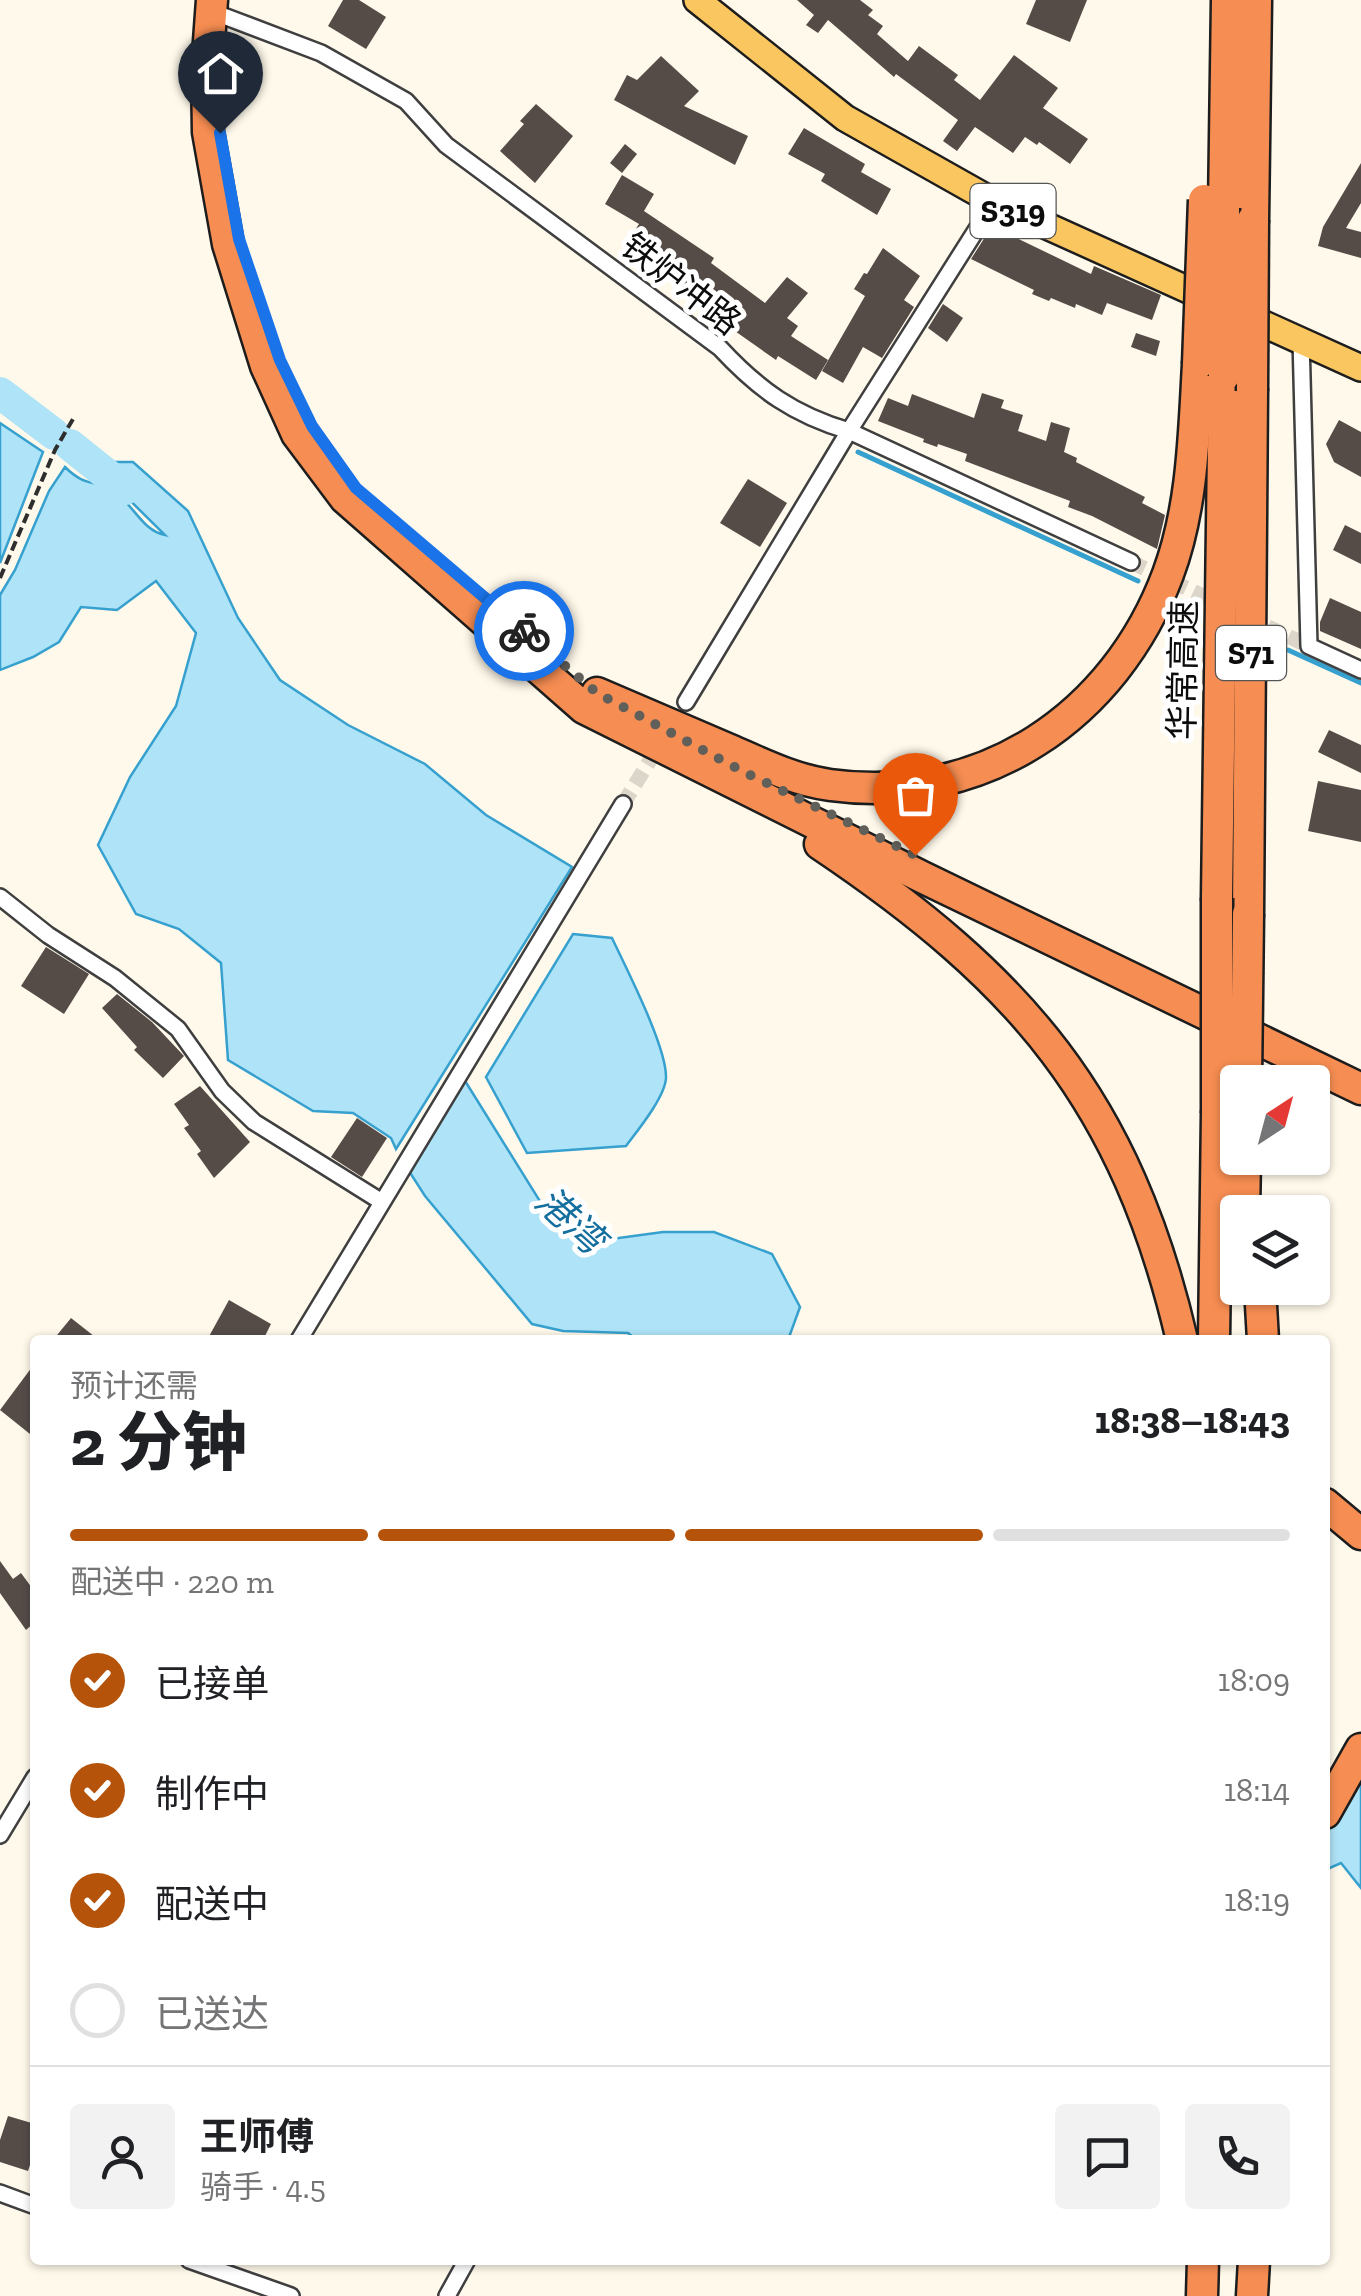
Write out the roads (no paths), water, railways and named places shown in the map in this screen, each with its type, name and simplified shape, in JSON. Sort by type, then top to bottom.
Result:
[{"type":"highway","points":[[590,701],[786,774],[828,785],[874,788],[928,784],[1019,752],[1062,724],[1096,694],[1125,658],[1169,571],[1182,524],[1211,370],[1214,204],[1226,0]]},
{"type":"highway","name":"华常高速","points":[[1255,918],[1260,803],[1250,654],[1256,0]]},
{"type":"highway","points":[[218,5],[207,69],[208,132],[215,183],[228,244],[266,366],[297,434],[345,498],[590,701],[875,881],[1002,987],[1052,1046],[1093,1106],[1124,1164],[1151,1225],[1181,1335]]},
{"type":"highway","name":"华常高速","points":[[1211,370],[1218,1113],[1214,1335]]},
{"type":"highway","points":[[590,701],[1361,1071]]},
{"type":"highway","points":[[590,701],[922,877],[1361,1088]]},
{"type":"highway","points":[[1247,1065],[1255,918]]},
{"type":"highway","points":[[1255,918],[1260,1065]]},
{"type":"highway","points":[[1243,1335],[1244,1305]]},
{"type":"highway","points":[[1261,1305],[1263,1335]]},
{"type":"highway","points":[[1330,1508],[1361,1534]]},
{"type":"highway","points":[[1330,1804],[1361,1749]]},
{"type":"highway","points":[[1202,2296],[1203,2265]]},
{"type":"highway","points":[[1233,2296],[1234,2265]]},
{"type":"highway","points":[[1252,2296],[1254,2265]]},
{"type":"main road","name":"S319","points":[[697,0],[846,118],[994,202],[1361,368]]},
{"type":"street","name":"铁炉冲路","points":[[218,5],[321,54],[406,101],[446,145],[720,348],[746,376],[811,420],[849,431],[1131,562]]},
{"type":"street","points":[[686,702],[849,431],[994,202]]},
{"type":"street","points":[[1300,339],[1309,646],[1361,670]]},
{"type":"street","points":[[302,1335],[623,804]]},
{"type":"street","points":[[0,897],[48,935],[115,978],[178,1029],[222,1091],[254,1122],[382,1202]]},
{"type":"street","points":[[0,1836],[30,1786]]},
{"type":"street","points":[[0,2193],[30,2204]]},
{"type":"street","points":[[203,2265],[290,2296]]},
{"type":"street","points":[[447,2296],[464,2265]]},
{"type":"water","points":[[0,423],[43,452],[0,563]]},
{"type":"water","points":[[91,462],[133,462],[188,511],[238,618],[280,680],[348,725],[425,764],[486,815],[572,867],[396,1149],[391,1138],[353,1113],[313,1111],[228,1060],[221,963],[179,929],[136,914],[98,845],[130,777],[176,706],[196,633],[156,581],[117,610],[81,607],[59,642],[0,670],[0,595],[49,491],[65,467],[79,478],[116,493],[151,529],[165,535]]},
{"type":"water","points":[[573,934],[612,938],[645,1008],[660,1047],[666,1078],[650,1113],[626,1146],[527,1153],[486,1077]]},
{"type":"water","points":[[462,1076],[546,1211],[582,1243],[663,1232],[714,1232],[772,1254],[800,1307],[790,1335],[631,1335],[563,1331],[532,1324],[425,1196],[407,1168]]},
{"type":"water","points":[[1361,1772],[1361,1888],[1341,1863],[1330,1868],[1330,1784]]},
{"type":"waterway","points":[[0,393],[54,434]]},
{"type":"waterway","points":[[70,445],[125,489]]},
{"type":"waterway","points":[[858,452],[1138,581]]},
{"type":"waterway","points":[[1288,650],[1361,683]]},
{"type":"tunnel","points":[[1131,562],[1222,605]]},
{"type":"tunnel","points":[[1247,617],[1309,646]]},
{"type":"tunnel","points":[[623,804],[686,702]]},
{"type":"water label","name":"港湾","points":[[570,1220]]}]
